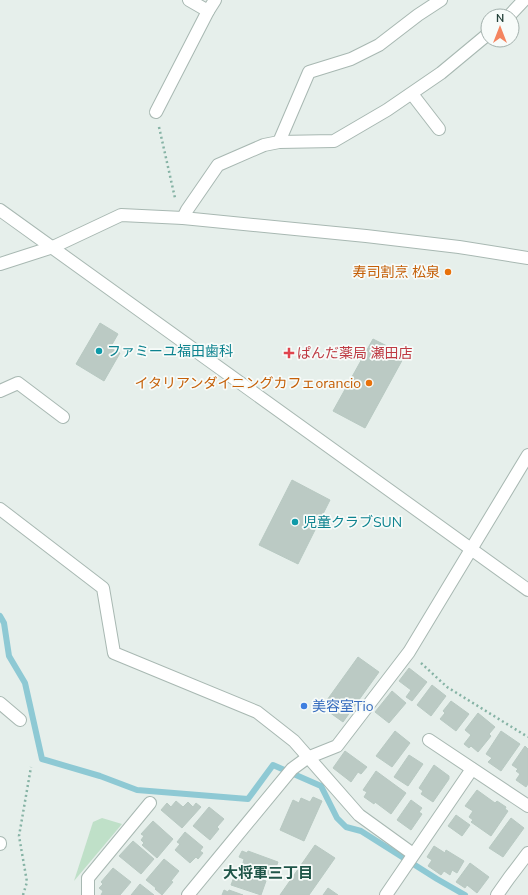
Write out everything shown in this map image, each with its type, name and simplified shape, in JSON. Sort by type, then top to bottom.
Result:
[{"type":"street","points":[[189,0],[208,11]]},
{"type":"street","points":[[156,112],[215,0]]},
{"type":"street","points":[[279,142],[309,72],[350,59],[379,45],[418,15],[441,0]]},
{"type":"street","points":[[516,8],[524,0]]},
{"type":"street","points":[[185,214],[218,165],[264,144],[279,142],[334,141],[412,94],[442,73],[480,41]]},
{"type":"street","points":[[412,94],[439,129]]},
{"type":"street","points":[[0,210],[528,590]]},
{"type":"street","points":[[0,264],[52,248],[121,215],[185,214],[459,247],[528,258]]},
{"type":"street","points":[[0,391],[18,383],[63,417]]},
{"type":"street","points":[[188,895],[292,770],[307,758],[337,746],[408,652],[472,550],[528,455]]},
{"type":"street","points":[[0,509],[104,588],[114,653],[257,712],[294,741],[307,758],[359,815],[413,855]]},
{"type":"street","points":[[0,703],[20,720]]},
{"type":"street","points":[[429,740],[528,806]]},
{"type":"street","points":[[386,895],[472,769]]},
{"type":"street","points":[[88,895],[88,878],[150,803]]},
{"type":"street","points":[[497,895],[508,878],[528,853]]},
{"type":"path","points":[[156,112],[177,205],[185,214]]},
{"type":"path","points":[[408,652],[447,687],[528,737]]},
{"type":"path","points":[[23,895],[28,882],[19,836],[31,768]]},
{"type":"green space","points":[[102,818],[122,824],[74,881],[93,822]]},
{"type":"building","name":"ファミーユ福田歯科","points":[[100,323],[118,334],[110,348],[120,353],[104,381],[76,364]]},
{"type":"building","name":"イタリアンダイニングカフェorancio","points":[[373,339],[405,355],[365,428],[333,411]]},
{"type":"building","name":"児童クラブSUN","points":[[292,480],[330,500],[298,564],[259,545]]},
{"type":"building","points":[[358,657],[379,672],[343,722],[322,707]]},
{"type":"building","points":[[409,668],[427,682],[412,701],[406,697],[411,690],[399,681]]},
{"type":"building","points":[[432,685],[446,696],[431,716],[417,705]]},
{"type":"building","points":[[392,691],[406,703],[389,723],[375,712]]},
{"type":"building","points":[[451,701],[469,714],[456,731],[440,719],[445,713],[443,711]]},
{"type":"building","points":[[478,713],[495,727],[489,734],[491,736],[478,752],[471,746],[469,748],[464,744],[471,735],[465,730]]},
{"type":"building","points":[[395,731],[410,743],[392,767],[376,756]]},
{"type":"building","points":[[501,731],[520,744],[501,771],[488,762],[492,758],[486,754]]},
{"type":"building","points":[[525,746],[528,749],[528,784],[526,787],[516,780],[520,774],[516,771],[518,769],[512,765]]},
{"type":"building","points":[[345,751],[367,767],[361,774],[358,772],[351,782],[333,768]]},
{"type":"building","points":[[409,755],[423,764],[408,786],[394,777]]},
{"type":"building","points":[[434,765],[449,776],[449,779],[433,802],[421,794],[423,791],[419,788]]},
{"type":"building","points":[[376,771],[406,793],[391,814],[375,802],[374,804],[364,797],[367,792],[363,790]]},
{"type":"building","points":[[477,790],[495,803],[497,801],[506,807],[505,809],[508,811],[491,836],[471,822],[473,820],[469,817],[473,811],[465,806]]},
{"type":"building","points":[[313,797],[322,801],[304,841],[280,830],[293,800],[299,803],[301,798],[310,802]]},
{"type":"building","points":[[411,800],[422,808],[419,812],[422,814],[411,830],[397,820]]},
{"type":"building","points":[[176,801],[183,807],[188,802],[193,807],[196,803],[201,807],[182,828],[161,810],[167,803],[171,807]]},
{"type":"building","points":[[209,807],[224,819],[217,827],[219,829],[210,840],[193,826]]},
{"type":"building","points":[[456,815],[470,825],[462,836],[448,826]]},
{"type":"building","points":[[511,818],[524,828],[503,857],[489,848]]},
{"type":"building","points":[[153,821],[173,839],[157,858],[142,845],[144,843],[141,840],[144,836],[141,834]]},
{"type":"building","points":[[185,832],[203,847],[200,851],[203,853],[198,859],[196,857],[190,863],[175,850],[180,844],[177,842]]},
{"type":"building","points":[[133,841],[154,859],[141,874],[119,856]]},
{"type":"building","points":[[315,845],[335,858],[309,895],[280,895]]},
{"type":"building","points":[[434,846],[445,853],[446,850],[464,861],[457,873],[452,870],[450,875],[444,871],[441,875],[428,866],[432,860],[427,857]]},
{"type":"building","points":[[242,851],[247,853],[248,851],[278,862],[272,878],[242,867],[244,859],[239,857]]},
{"type":"building","points":[[164,859],[179,871],[171,881],[173,882],[162,895],[146,880]]},
{"type":"building","points":[[470,863],[489,877],[477,893],[467,885],[465,888],[456,882]]},
{"type":"building","points":[[113,868],[131,882],[120,895],[101,895],[103,891],[99,888],[103,884],[101,882]]},
{"type":"building","points":[[243,872],[266,881],[261,895],[231,885],[234,877],[237,878],[239,873],[243,874]]},
{"type":"building","points":[[140,884],[154,895],[131,895]]},
{"type":"building","points":[[328,888],[338,895],[323,895]]},
{"type":"building","points":[[224,890],[228,892],[229,890],[243,895],[222,895]]},
{"type":"waterway","points":[[0,616],[4,623],[9,656],[25,683],[42,759],[100,776],[137,790],[248,799],[273,765],[321,786],[337,818],[346,827],[361,831],[465,895]]},
{"type":"place","name":"寿司割烹 松泉","points":[[448,272]]},
{"type":"place","name":"ファミーユ福田歯科","points":[[99,351]]},
{"type":"place","name":"ぱんだ薬局 瀬田店","points":[[289,353]]},
{"type":"place","name":"イタリアンダイニングカフェorancio","points":[[369,383]]},
{"type":"place","name":"児童クラブSUN","points":[[295,522]]},
{"type":"place","name":"美容室Tio","points":[[304,706]]},
{"type":"district","name":"大将軍三丁目","points":[[268,873]]}]
